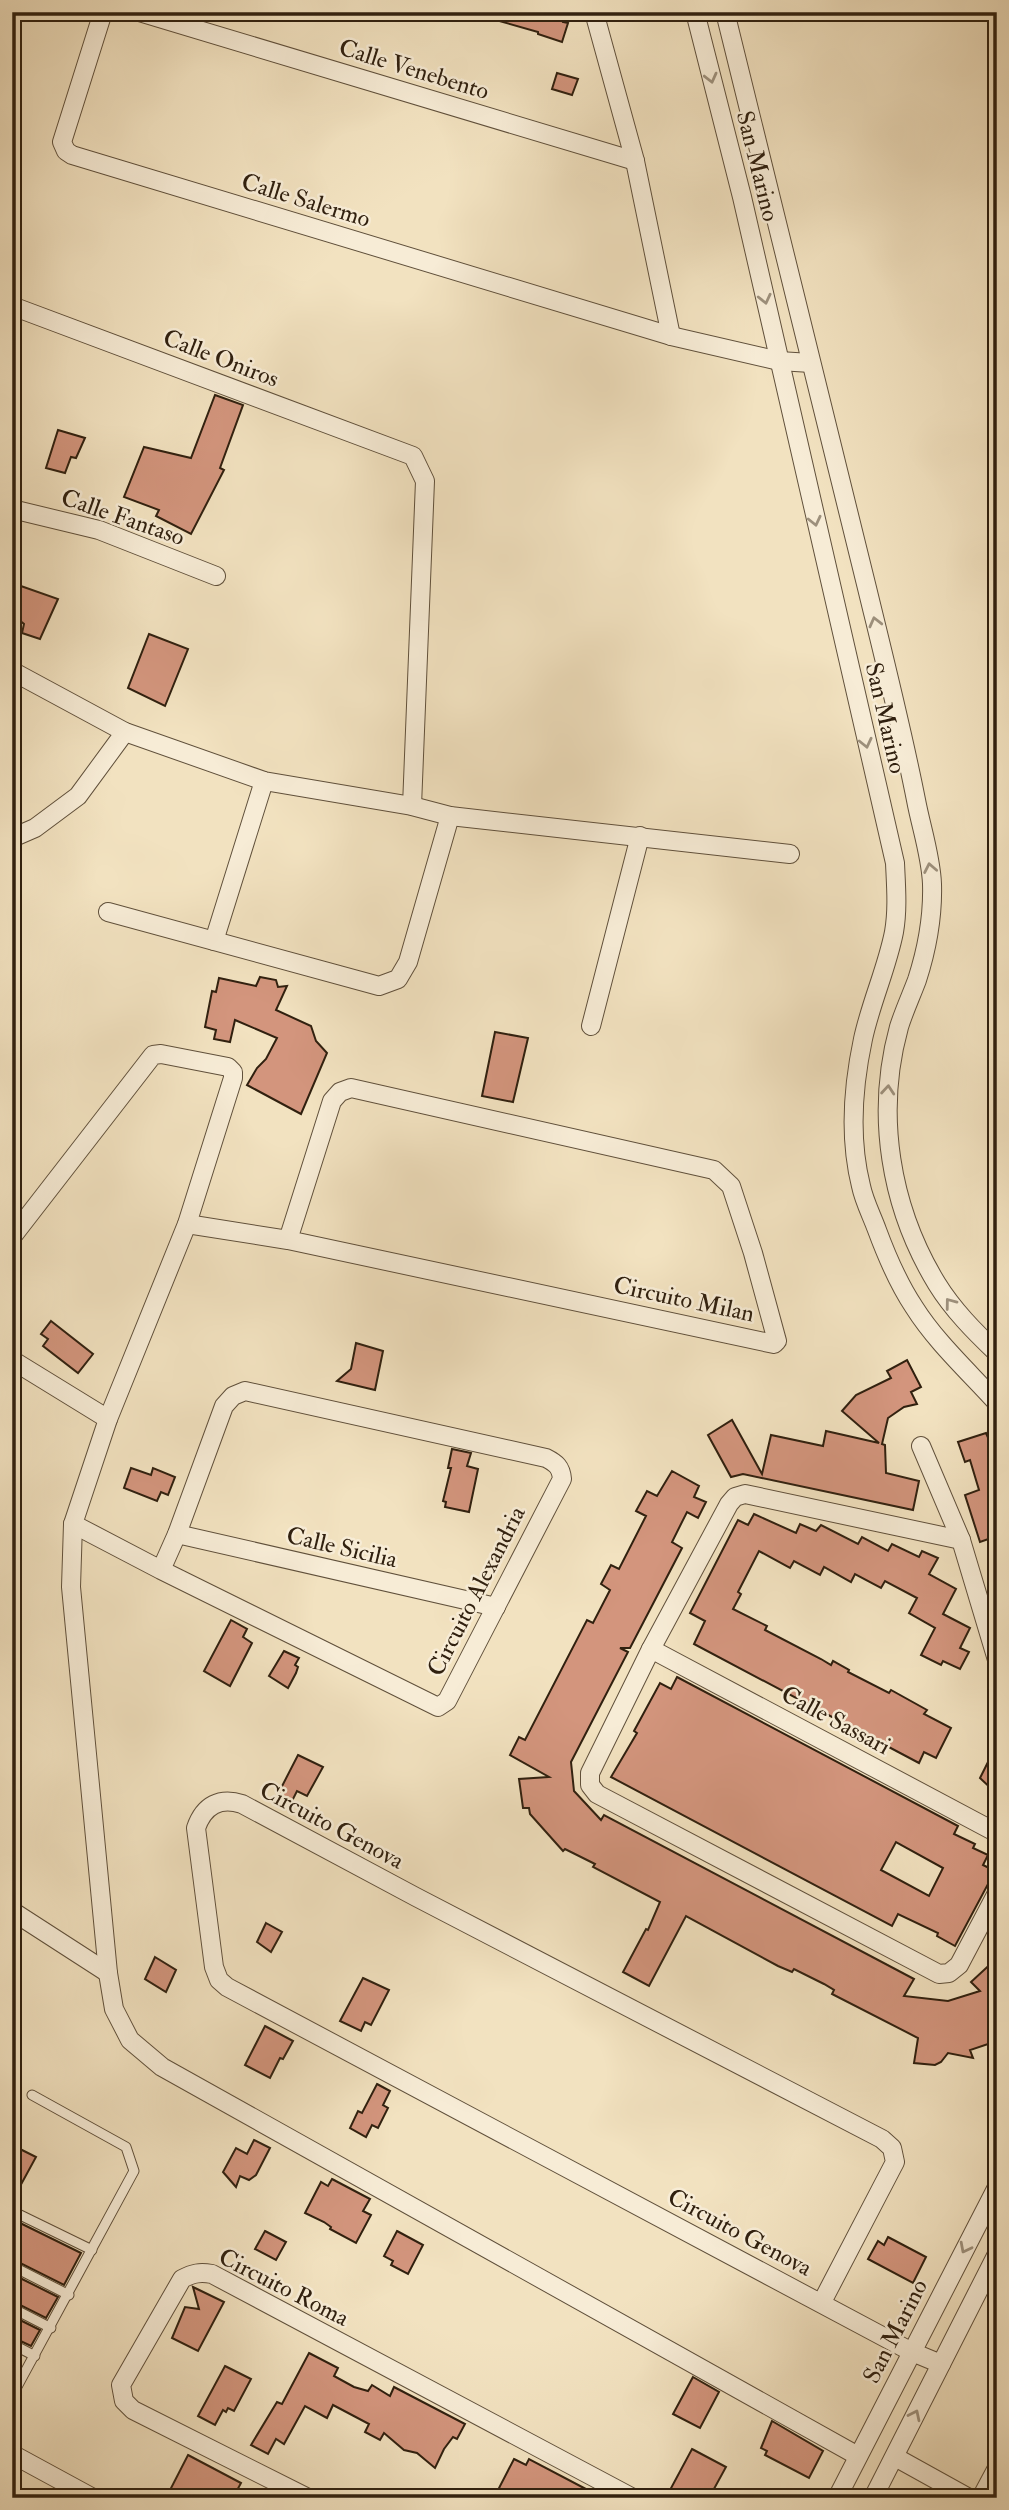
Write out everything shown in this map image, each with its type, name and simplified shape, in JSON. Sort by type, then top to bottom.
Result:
[{"type":"street","name":"Calle Salermo","points":[[103,12],[62,142],[72,155],[671,336],[779,361],[811,363]]},
{"type":"street","name":"Calle Venebento","points":[[139,12],[635,161]]},
{"type":"street","points":[[593,12],[635,161],[671,336]]},
{"type":"street","name":"San Marino","points":[[695,12],[741,197],[895,863],[895,930],[868,1015],[857,1066],[853,1122],[861,1188],[891,1265],[914,1307],[936,1337],[997,1403]]},
{"type":"street","name":"San Marino","points":[[725,12],[903,740],[932,878],[932,910],[927,942],[891,1059],[887,1111],[891,1167],[908,1230],[937,1284],[955,1310],[997,1353]]},
{"type":"street","name":"Calle Oniros","points":[[12,306],[413,456],[425,481],[412,806]]},
{"type":"street","name":"Calle Fantaso","points":[[12,509],[99,530],[216,576]]},
{"type":"street","points":[[12,671],[125,732],[264,781],[412,806],[450,816],[790,853]]},
{"type":"street","points":[[12,838],[35,828],[78,796],[125,732]]},
{"type":"street","points":[[214,941],[264,781]]},
{"type":"street","points":[[108,912],[379,986],[398,979],[408,962],[450,816]]},
{"type":"street","points":[[591,1026],[640,836]]},
{"type":"street","points":[[12,1237],[153,1055],[161,1054],[228,1067],[233,1072],[187,1224],[108,1419],[73,1524],[71,1587],[108,1973],[114,2009],[130,2040],[162,2067],[858,2456]]},
{"type":"street","name":"Circuito Milan","points":[[187,1224],[288,1240],[774,1344],[777,1341],[753,1253],[730,1186],[714,1170],[351,1088],[340,1092],[332,1101],[288,1240]]},
{"type":"street","points":[[12,1360],[108,1419]]},
{"type":"street","name":"Circuito Alexandria","points":[[73,1524],[438,1707],[447,1701],[496,1608],[562,1479],[561,1470],[556,1463],[546,1458],[245,1391],[233,1396],[224,1406],[177,1534]]},
{"type":"street","points":[[920,1446],[961,1540],[997,1660]]},
{"type":"street","points":[[961,1540],[745,1494],[735,1497],[652,1649],[590,1773],[590,1785],[597,1794],[939,1974],[949,1973],[959,1965],[997,1893]]},
{"type":"street","points":[[161,1570],[177,1534]]},
{"type":"street","name":"Calle Sicilia","points":[[177,1534],[496,1608]]},
{"type":"street","name":"Calle Sassari","points":[[652,1649],[997,1833]]},
{"type":"street","name":"Circuito Genova","points":[[822,2302],[895,2162],[892,2148],[882,2138],[416,1898],[242,1804],[230,1800],[219,1802],[200,1816],[196,1828],[214,1967],[219,1980],[227,1987],[912,2351],[941,2364]]},
{"type":"street","points":[[12,1911],[108,1973]]},
{"type":"street","name":"San Marino","points":[[837,2498],[997,2188]]},
{"type":"street","points":[[873,2498],[997,2253]]},
{"type":"street","name":"Circuito Roma","points":[[308,2498],[133,2410],[124,2401],[121,2385],[182,2279],[191,2273],[212,2274],[633,2498]]},
{"type":"street","points":[[12,2454],[93,2498]]},
{"type":"street","points":[[895,2457],[969,2498]]},
{"type":"street","points":[[981,2498],[997,2468]]},
{"type":"lane","points":[[12,2396],[134,2171],[126,2147],[32,2095]]},
{"type":"lane","points":[[12,2211],[92,2250]]},
{"type":"lane","points":[[12,2266],[69,2295]]},
{"type":"lane","points":[[12,2308],[51,2328]]},
{"type":"lane","points":[[12,2344],[36,2356]]},
{"type":"building","points":[[485,12],[561,12],[563,22],[568,23],[562,42],[485,17]]},
{"type":"building","points":[[557,73],[578,79],[572,95],[552,89]]},
{"type":"building","points":[[215,395],[243,405],[220,468],[224,470],[191,534],[156,516],[159,510],[124,497],[144,447],[191,458]]},
{"type":"building","points":[[58,430],[85,438],[76,458],[71,457],[65,473],[46,468]]},
{"type":"building","points":[[18,585],[58,599],[40,639],[22,633],[24,624],[14,616],[19,603],[12,598],[12,593]]},
{"type":"building","points":[[149,634],[188,649],[165,706],[128,688]]},
{"type":"building","points":[[260,977],[276,980],[278,987],[287,986],[276,1010],[311,1026],[316,1041],[327,1053],[301,1114],[247,1085],[277,1038],[235,1020],[230,1042],[214,1039],[216,1030],[205,1027],[212,991],[216,992],[219,978],[256,986]]},
{"type":"building","points":[[495,1032],[528,1038],[513,1102],[482,1096]]},
{"type":"building","points":[[51,1321],[93,1354],[78,1373],[43,1346],[48,1339],[41,1334]]},
{"type":"building","points":[[356,1343],[383,1351],[375,1390],[337,1381],[351,1369]]},
{"type":"building","points":[[907,1360],[921,1387],[911,1392],[917,1404],[904,1407],[888,1418],[882,1444],[885,1445],[886,1473],[919,1481],[913,1510],[743,1474],[731,1477],[708,1435],[732,1420],[762,1474],[771,1435],[823,1446],[826,1431],[879,1443],[842,1411],[856,1395],[891,1378],[887,1371]]},
{"type":"building","points":[[986,1433],[997,1458],[997,1536],[980,1542],[965,1495],[979,1490],[970,1460],[965,1462],[958,1442]]},
{"type":"building","points":[[452,1449],[471,1453],[467,1466],[478,1469],[469,1512],[445,1507],[446,1502],[443,1501],[451,1468],[448,1468]]},
{"type":"building","points":[[131,1468],[151,1475],[153,1468],[175,1477],[168,1495],[161,1492],[157,1501],[124,1488]]},
{"type":"building","points":[[672,1471],[699,1486],[694,1497],[706,1502],[698,1518],[687,1512],[672,1542],[682,1548],[630,1648],[620,1648],[628,1652],[571,1762],[574,1791],[601,1820],[604,1815],[914,1979],[904,1996],[948,2001],[980,1991],[971,1982],[997,1958],[997,2041],[970,2050],[973,2058],[948,2053],[935,2065],[914,2063],[918,2038],[832,1994],[834,1990],[824,1984],[794,1969],[792,1972],[778,1966],[686,1916],[649,1986],[623,1972],[646,1929],[648,1930],[660,1902],[593,1867],[595,1864],[565,1849],[563,1851],[530,1814],[529,1808],[523,1808],[519,1779],[549,1777],[510,1755],[519,1737],[525,1740],[587,1620],[593,1623],[610,1590],[601,1584],[611,1565],[619,1569],[646,1516],[636,1511],[647,1491],[657,1496]]},
{"type":"building","points":[[754,1514],[796,1533],[800,1524],[816,1531],[821,1525],[858,1544],[862,1537],[888,1551],[892,1544],[919,1557],[922,1551],[938,1558],[929,1574],[956,1589],[943,1614],[970,1628],[960,1648],[969,1652],[960,1669],[943,1661],[941,1665],[921,1655],[935,1628],[909,1613],[917,1598],[885,1581],[881,1588],[855,1574],[851,1582],[824,1567],[820,1575],[794,1561],[790,1568],[759,1551],[738,1592],[741,1594],[733,1609],[767,1626],[765,1630],[831,1665],[833,1661],[849,1670],[848,1672],[889,1693],[891,1690],[927,1710],[924,1714],[951,1728],[936,1758],[924,1752],[919,1763],[694,1644],[705,1621],[690,1613],[738,1520],[748,1525]]},
{"type":"building","points":[[231,1620],[247,1629],[243,1637],[252,1643],[230,1686],[204,1671]]},
{"type":"building","points":[[284,1651],[299,1658],[295,1665],[298,1667],[296,1673],[288,1688],[269,1676]]},
{"type":"building","points":[[677,1677],[958,1826],[954,1834],[975,1844],[973,1848],[988,1855],[983,1865],[995,1871],[955,1946],[937,1936],[938,1933],[898,1914],[892,1926],[611,1777],[637,1733],[634,1731],[660,1683],[671,1689]],"holes":[[[896,1842],[943,1868],[929,1896],[881,1870]]]},
{"type":"building","points":[[997,1744],[997,1794],[980,1778]]},
{"type":"building","points":[[298,1755],[323,1767],[307,1796],[297,1791],[292,1801],[278,1794]]},
{"type":"building","points":[[266,1923],[282,1932],[271,1952],[257,1942]]},
{"type":"building","points":[[155,1957],[176,1970],[166,1992],[145,1979]]},
{"type":"building","points":[[363,1978],[389,1990],[371,2025],[365,2022],[361,2031],[340,2021]]},
{"type":"building","points":[[265,2026],[293,2041],[270,2078],[245,2065]]},
{"type":"building","points":[[377,2084],[390,2091],[383,2105],[388,2108],[378,2128],[372,2125],[366,2137],[350,2128],[358,2111],[362,2113]]},
{"type":"building","points":[[254,2140],[270,2148],[256,2175],[249,2180],[240,2176],[236,2187],[223,2172],[236,2148],[247,2154]]},
{"type":"building","points":[[12,2145],[36,2157],[12,2201]]},
{"type":"building","points":[[332,2179],[370,2199],[363,2211],[371,2215],[356,2243],[305,2213],[321,2182],[328,2186]]},
{"type":"building","points":[[12,2219],[81,2253],[64,2285],[12,2259]]},
{"type":"building","points":[[265,2231],[286,2242],[276,2260],[255,2249]]},
{"type":"building","points":[[397,2231],[423,2245],[408,2274],[391,2265],[393,2261],[384,2256]]},
{"type":"building","points":[[888,2237],[926,2257],[913,2283],[868,2259],[878,2241],[884,2245]]},
{"type":"building","points":[[12,2274],[58,2297],[46,2318],[12,2301]]},
{"type":"building","points":[[193,2287],[224,2302],[198,2351],[172,2338],[185,2307],[199,2309]]},
{"type":"building","points":[[12,2316],[40,2330],[31,2346],[12,2337]]},
{"type":"building","points":[[309,2353],[338,2368],[334,2376],[354,2387],[368,2391],[372,2385],[390,2396],[394,2387],[465,2424],[457,2439],[453,2437],[444,2449],[435,2468],[417,2453],[404,2450],[384,2433],[380,2440],[365,2432],[369,2424],[333,2405],[327,2418],[305,2406],[284,2444],[276,2439],[268,2454],[251,2445],[277,2402],[282,2404]]},
{"type":"building","points":[[225,2366],[251,2379],[234,2411],[228,2408],[226,2412],[223,2410],[215,2425],[198,2416]]},
{"type":"building","points":[[693,2377],[719,2392],[700,2428],[673,2414]]},
{"type":"building","points":[[772,2421],[823,2451],[809,2478],[765,2455],[767,2451],[761,2448]]},
{"type":"building","points":[[692,2449],[726,2467],[709,2498],[685,2498],[670,2490]]},
{"type":"building","points":[[188,2455],[241,2483],[233,2498],[181,2498],[169,2492]]},
{"type":"building","points":[[514,2459],[526,2465],[529,2459],[603,2498],[517,2498],[499,2488]]}]
